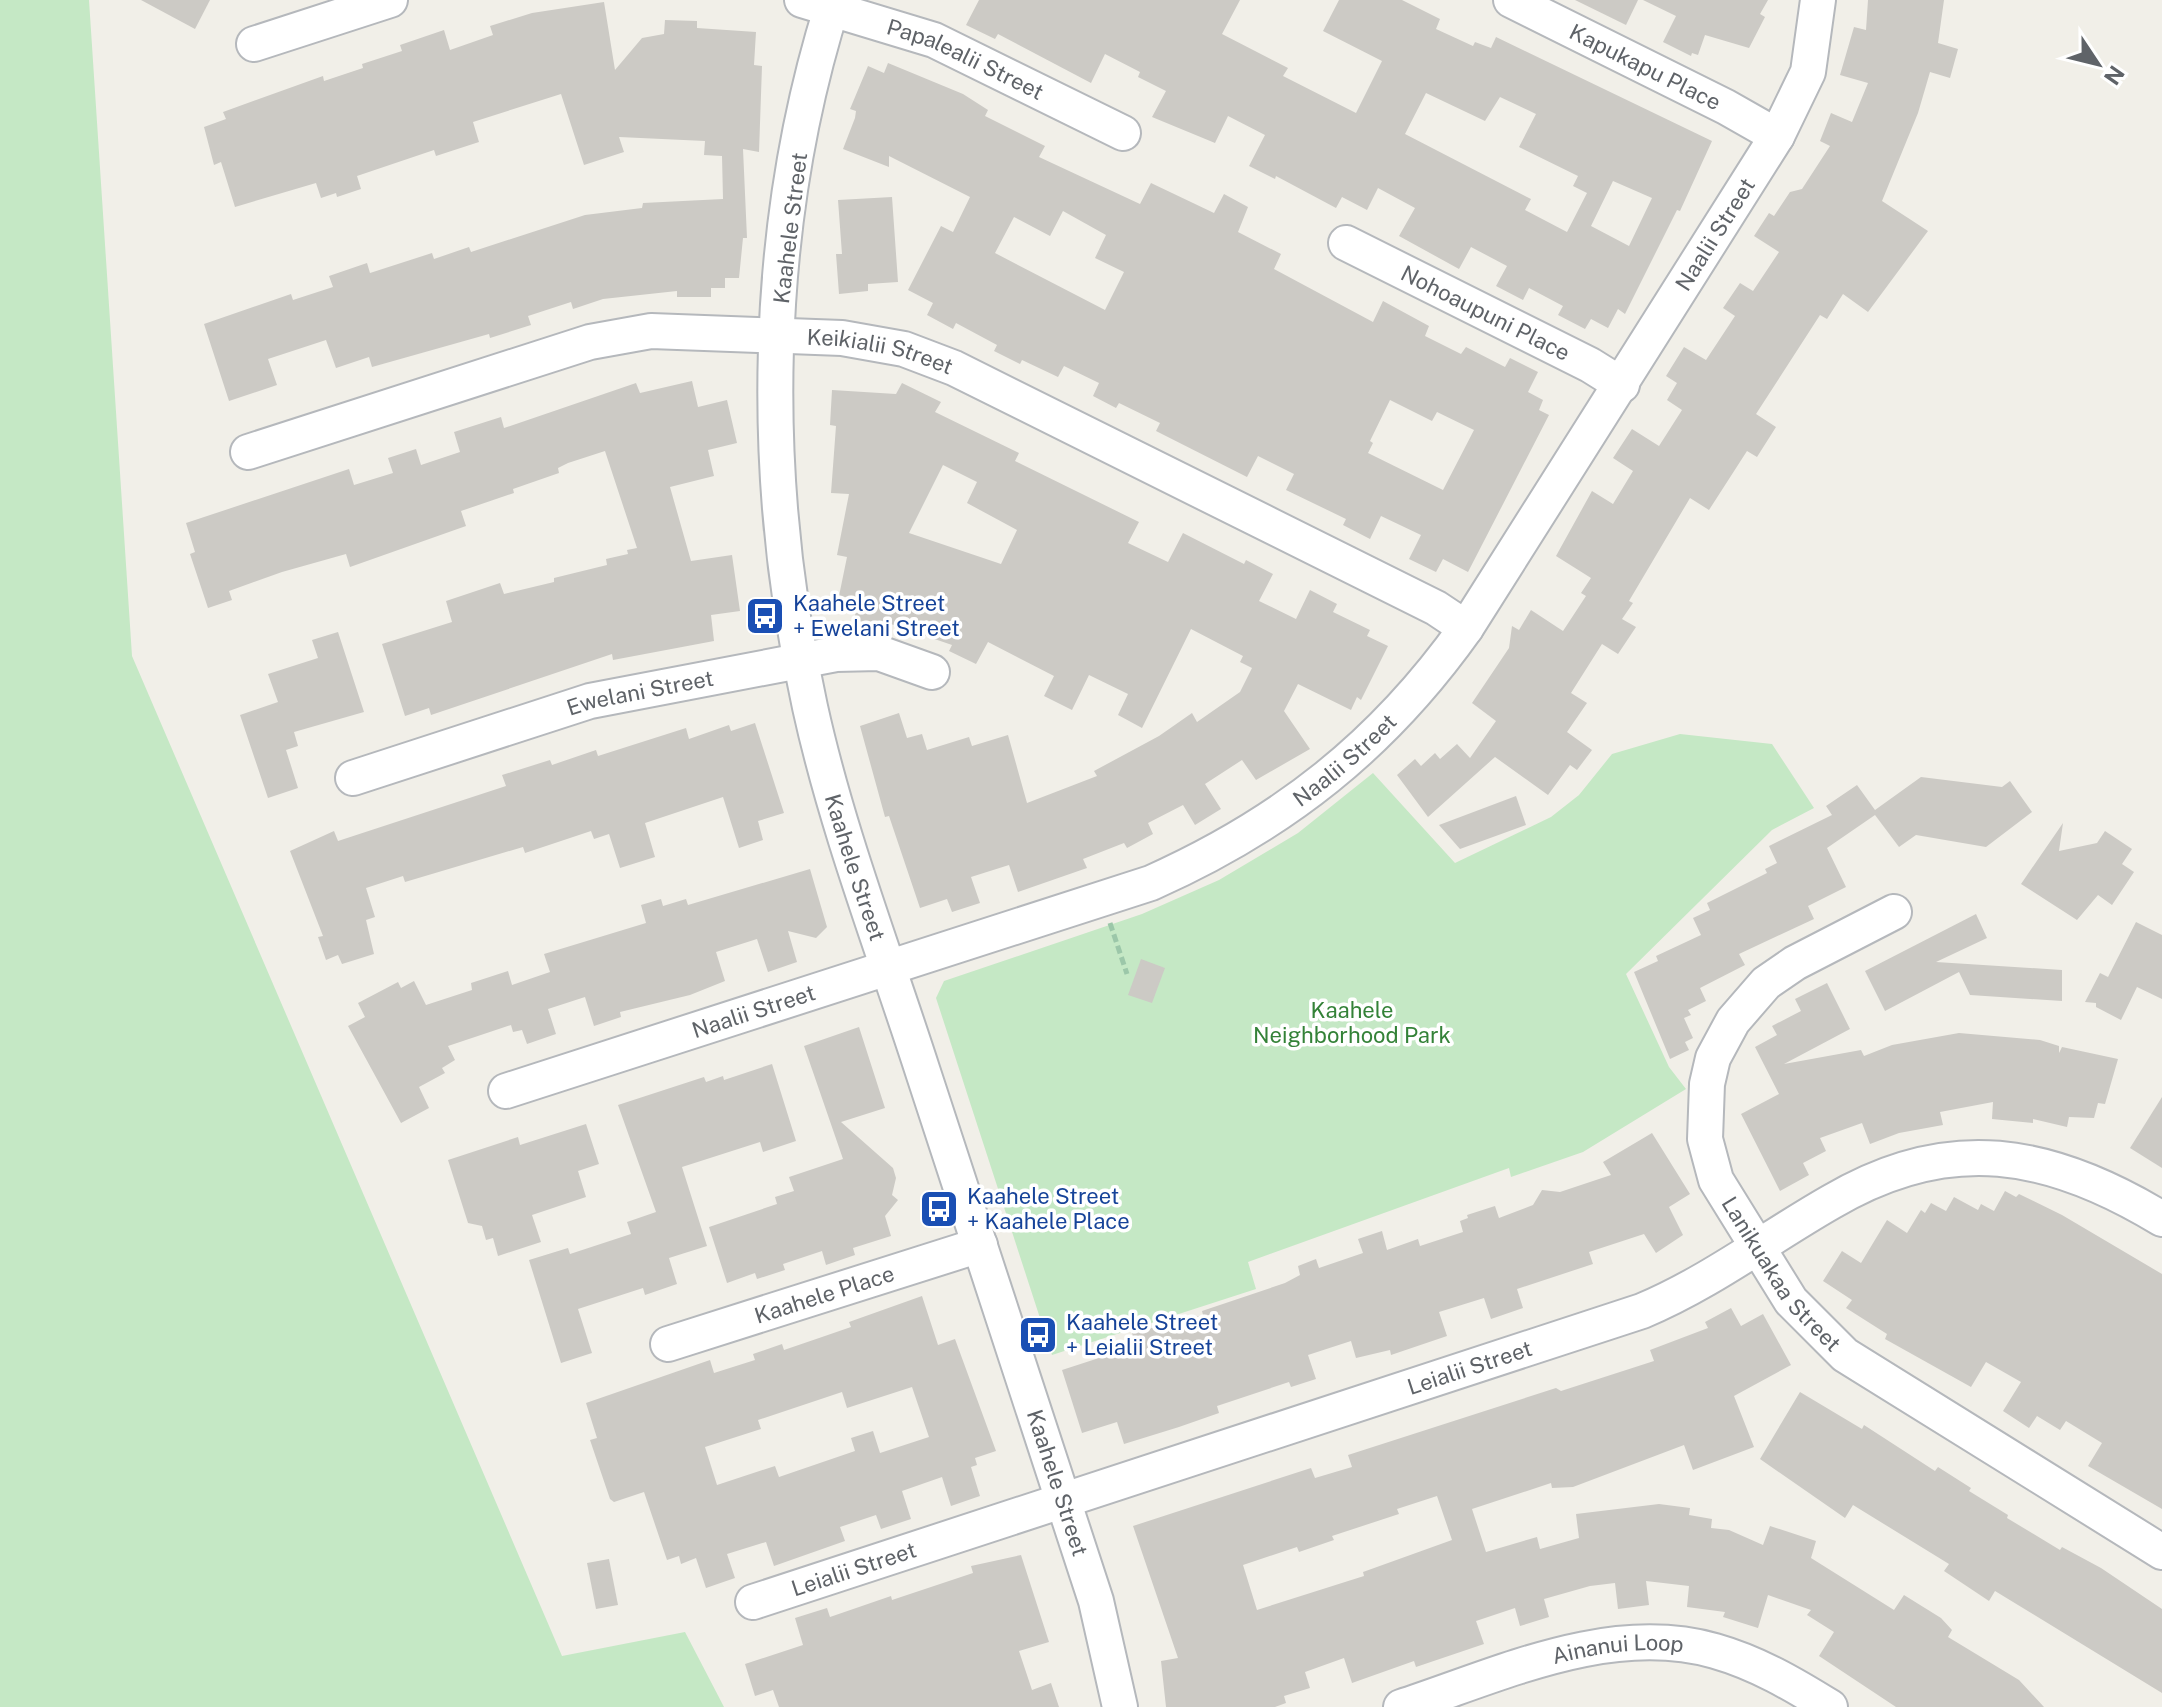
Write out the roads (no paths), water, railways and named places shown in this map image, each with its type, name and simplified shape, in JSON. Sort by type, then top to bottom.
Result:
[{"type":"street","points":[[254,44],[390,0]]},
{"type":"street","name":"Kapukapu Place","points":[[1511,0],[1726,107],[1777,136]]},
{"type":"street","name":"Naalii Street","points":[[506,1091],[1151,883],[1200,861],[1259,827],[1360,752],[1433,674],[1466,628],[1777,136],[1808,72],[1818,0]]},
{"type":"street","name":"Papalealii Street","points":[[823,3],[934,40],[1123,133]]},
{"type":"street","name":"Kaahele Street","points":[[823,3],[798,152],[782,274],[778,335],[777,454],[788,581],[800,661],[827,770],[1106,1636],[1120,1707]]},
{"type":"street","name":"Nohoaupuni Place","points":[[1346,243],[1590,365],[1622,385]]},
{"type":"street","name":"Keikialii Street","points":[[248,452],[610,337],[662,331],[876,342],[929,358],[1436,608],[1466,628]]},
{"type":"street","name":"Ewelani Street","points":[[353,778],[590,701],[837,654],[879,653],[932,672]]},
{"type":"street","name":"Lanikuakaa Street","points":[[1894,912],[1795,963],[1766,983],[1733,1021],[1713,1058],[1704,1113],[1710,1159],[1726,1200],[1791,1301],[1845,1355],[2162,1552]]},
{"type":"street","name":"Leialii Street","points":[[753,1602],[1642,1311],[1700,1283],[1862,1185],[1917,1166],[1962,1158],[2005,1159],[2072,1173],[2115,1191],[2162,1219]]},
{"type":"street","name":"Kaahele Place","points":[[668,1344],[980,1245]]},
{"type":"street","name":"Ainanui Loop","points":[[1401,1707],[1563,1654],[1607,1645],[1655,1643],[1712,1650],[1735,1657],[1775,1675],[1830,1707]]},
{"type":"place","name":"Kaahele Street + Ewelani Street","points":[[765,616]]},
{"type":"place","name":"Kaahele Street + Kaahele Place","points":[[939,1209]]},
{"type":"place","name":"Kaahele Street + Leialii Street","points":[[1038,1335]]},
{"type":"park label","name":"Kaahele Neighborhood Park","points":[[1352,1022]]}]
